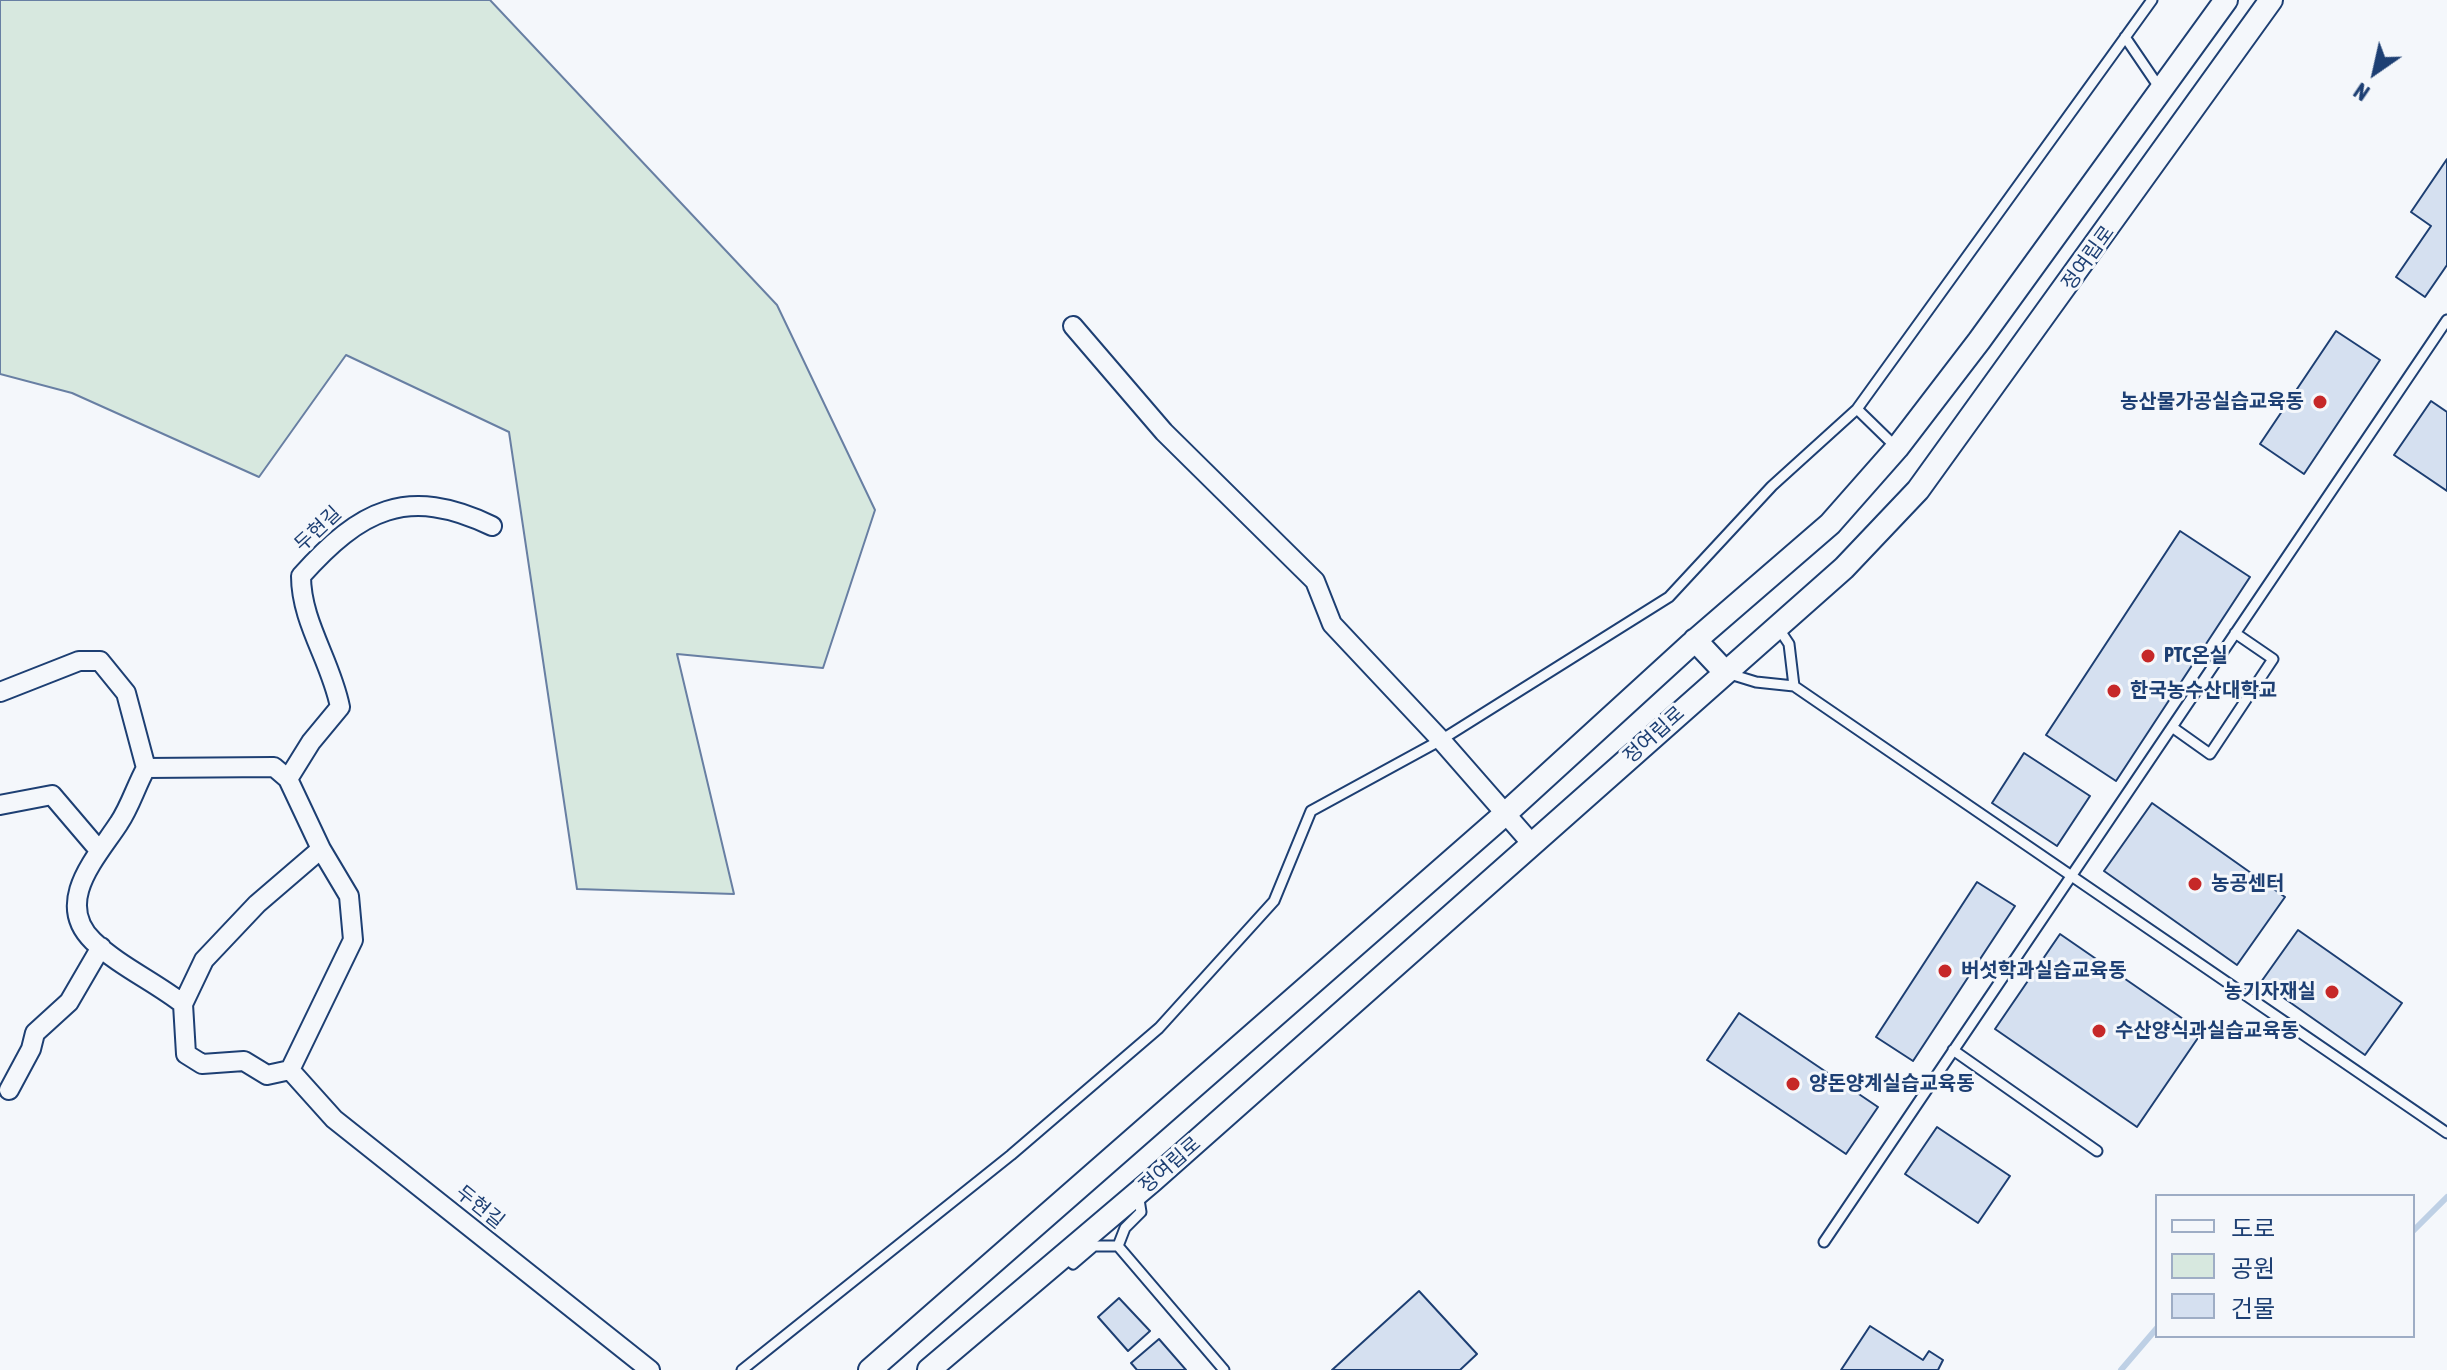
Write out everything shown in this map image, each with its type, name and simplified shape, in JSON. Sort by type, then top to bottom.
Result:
[{"type":"street","name":"정여립로","points":[[870,1370],[1505,814],[1695,640],[1830,524],[1897,448],[2226,0]]},
{"type":"street","name":"정여립로","points":[[929,1370],[1138,1193],[1844,568],[1918,490],[2271,0]]},
{"type":"street","points":[[1073,326],[1164,432],[1315,581],[1332,624],[1441,740],[1532,844]]},
{"type":"street","name":"두현길","points":[[288,779],[311,742],[340,707],[334,678],[301,603],[301,576],[329,544],[363,518],[389,507],[424,504],[464,512],[492,526]]},
{"type":"street","points":[[1695,640],[1725,672]]},
{"type":"street","points":[[0,692],[79,661],[100,661],[126,693],[146,768],[120,822],[98,849],[83,875],[77,901],[82,929],[101,947],[183,1004]]},
{"type":"street","points":[[146,768],[274,767],[288,779],[321,849],[349,896],[353,940],[290,1070],[267,1075],[244,1061],[202,1064],[186,1054],[183,1004],[204,960],[257,904],[321,849]]},
{"type":"street","points":[[0,805],[52,795],[98,849]]},
{"type":"street","points":[[9,1090],[31,1049],[35,1033],[69,1002],[101,947]]},
{"type":"street","name":"두현길","points":[[290,1070],[334,1119],[650,1370]]},
{"type":"lane","points":[[742,1370],[1011,1155],[1159,1028],[1274,901],[1311,811],[1441,740],[1669,597],[1772,486],[1857,409],[2152,0]]},
{"type":"lane","points":[[2125,37],[2161,90]]},
{"type":"lane","points":[[1824,1242],[2447,320]]},
{"type":"lane","points":[[1857,409],[1897,448]]},
{"type":"lane","points":[[1777,627],[1789,644],[1794,686]]},
{"type":"lane","points":[[2172,727],[2210,754],[2273,659],[2235,633]]},
{"type":"lane","points":[[1725,672],[1756,682],[1794,686],[2443,1130]]},
{"type":"lane","points":[[1953,1050],[2097,1151]]},
{"type":"lane","points":[[1118,1246],[1125,1228],[1141,1212],[1138,1193]]},
{"type":"lane","points":[[1062,1256],[1073,1264],[1094,1246],[1118,1246],[1224,1370]]},
{"type":"green space","points":[[0,0],[490,0],[777,305],[875,510],[823,668],[677,654],[734,894],[577,889],[509,432],[346,355],[259,477],[72,393],[0,374]]},
{"type":"building","points":[[2447,159],[2447,265],[2425,297],[2396,277],[2431,226],[2411,212]]},
{"type":"building","name":"농산물가공실습교육동","points":[[2336,331],[2380,360],[2304,474],[2260,444]]},
{"type":"building","points":[[2431,401],[2447,412],[2447,491],[2394,455]]},
{"type":"building","name":"PTC온실","points":[[2180,531],[2250,577],[2116,781],[2046,735]]},
{"type":"building","points":[[2024,753],[2090,796],[2057,846],[1992,803]]},
{"type":"building","name":"농공센터","points":[[2152,803],[2285,897],[2237,965],[2104,871]]},
{"type":"building","name":"버섯학과실습교육동","points":[[1977,882],[2015,906],[1913,1061],[1876,1037]]},
{"type":"building","name":"농기자재실","points":[[2298,930],[2402,1003],[2365,1055],[2261,982]]},
{"type":"building","name":"수산양식과실습교육동","points":[[2060,934],[2202,1032],[2137,1127],[1995,1029]]},
{"type":"building","name":"양돈양계실습교육동","points":[[1739,1013],[1878,1107],[1846,1154],[1707,1060]]},
{"type":"building","points":[[1937,1127],[2010,1176],[1978,1223],[1905,1174]]},
{"type":"building","points":[[1419,1291],[1477,1354],[1460,1370],[1332,1370]]},
{"type":"building","points":[[1119,1298],[1150,1331],[1128,1351],[1098,1317]]},
{"type":"building","points":[[1870,1326],[1923,1360],[1929,1351],[1943,1360],[1938,1370],[1841,1370]]},
{"type":"building","points":[[1159,1339],[1186,1370],[1137,1370],[1131,1363]]},
{"type":"waterway","points":[[2415,1229],[2447,1197]]},
{"type":"waterway","points":[[2121,1370],[2155,1330]]},
{"type":"place","name":"농산물가공실습교육동","points":[[2320,402]]},
{"type":"place","name":"PTC온실","points":[[2148,656]]},
{"type":"place","name":"한국농수산대학교","points":[[2114,691]]},
{"type":"place","name":"농공센터","points":[[2195,884]]},
{"type":"place","name":"버섯학과실습교육동","points":[[1945,971]]},
{"type":"place","name":"농기자재실","points":[[2332,992]]},
{"type":"place","name":"수산양식과실습교육동","points":[[2099,1031]]},
{"type":"place","name":"양돈양계실습교육동","points":[[1793,1084]]}]
